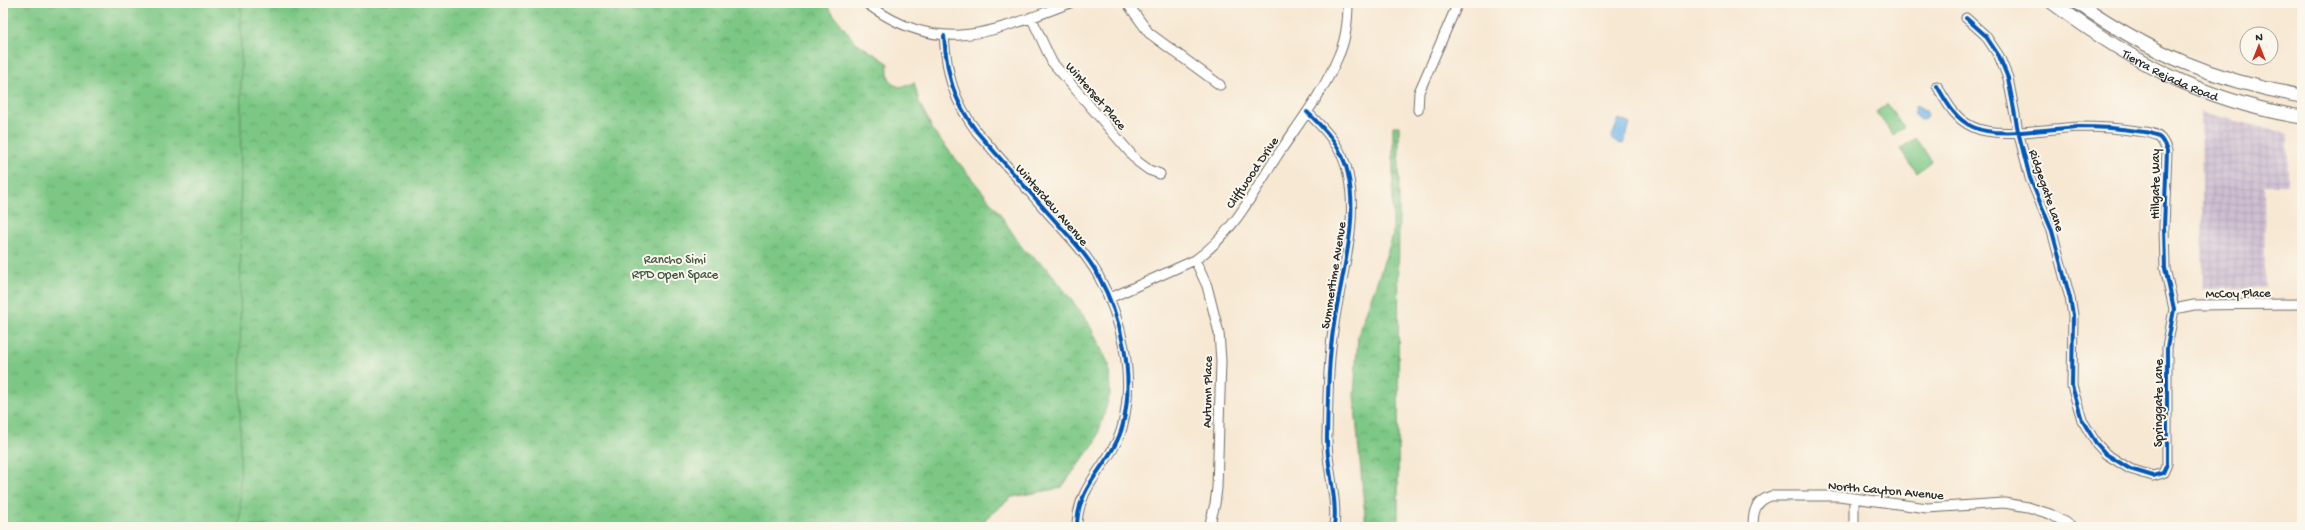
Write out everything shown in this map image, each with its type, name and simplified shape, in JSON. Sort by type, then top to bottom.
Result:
[{"type":"main road","name":"Tierra Rejada Road","points":[[2053,3],[2141,63],[2188,86],[2226,100],[2269,112],[2302,117]]},
{"type":"main road","name":"Tierra Rejada Road","points":[[2078,3],[2148,47],[2186,65],[2260,89],[2302,96]]},
{"type":"street","points":[[866,3],[884,16],[903,26],[944,36],[989,32],[1070,3]]},
{"type":"street","points":[[1127,3],[1149,33],[1220,85]]},
{"type":"street","name":"Cliffwood Drive","points":[[1110,298],[1195,260],[1207,251],[1229,229],[1307,112],[1339,56],[1346,27],[1348,3]]},
{"type":"street","points":[[1418,110],[1419,92],[1458,3]]},
{"type":"street","name":"Winterset Place","points":[[1031,17],[1044,49],[1059,72],[1138,162],[1148,170],[1160,174]]},
{"type":"street","name":"Ridgegate Lane","points":[[1966,18],[1985,35],[1999,56],[2008,78],[2018,131],[2030,178],[2052,231],[2070,298],[2073,315],[2072,386],[2082,420],[2096,443],[2117,462],[2142,474],[2154,476],[2163,473]]},
{"type":"street","name":"Winterdew Avenue","points":[[944,36],[950,81],[965,116],[976,132],[1080,249],[1098,274],[1110,298],[1119,324],[1125,351],[1127,378],[1126,408],[1118,441],[1090,482],[1079,504],[1077,527]]},
{"type":"street","name":"Hillgate Way","points":[[1937,86],[1951,110],[1962,121],[1973,128],[1986,131],[2018,131],[2106,127],[2154,134],[2164,142],[2167,151],[2164,227],[2165,268],[2174,309]]},
{"type":"street","name":"Summertime Avenue","points":[[1307,112],[1324,128],[1339,149],[1348,172],[1352,194],[1350,238],[1331,347],[1327,438],[1334,508],[1334,527]]},
{"type":"street","name":"Autumn Place","points":[[1195,260],[1207,286],[1215,309],[1219,333],[1221,361],[1217,488],[1209,527]]},
{"type":"street","name":"McCoy Place","points":[[2174,309],[2194,305],[2302,304]]},
{"type":"street","name":"Springgate Lane","points":[[2163,473],[2168,464],[2167,348],[2174,309]]},
{"type":"street","name":"North Cayton Avenue","points":[[1753,527],[1755,509],[1764,498],[1771,496],[1854,498],[1927,508],[2004,503],[2028,507],[2050,514],[2073,527]]},
{"type":"street","points":[[1854,498],[1854,527]]},
{"type":"shaded area","points":[[2201,112],[2288,134],[2288,185],[2264,185],[2265,288],[2203,289]]},
{"type":"green space","name":"Rancho Simi RPD Open Space","points":[[3,3],[807,3],[967,527],[3,527]]},
{"type":"green space","name":"Rancho Simi RPD Open Space","points":[[241,3],[825,3],[854,41],[888,63],[889,76],[894,84],[897,86],[902,86],[914,82],[919,102],[934,132],[998,211],[1023,249],[1048,269],[1088,322],[1109,365],[1110,394],[1096,441],[1061,488],[1012,497],[985,519],[985,527],[240,527]]},
{"type":"green space","points":[[1887,104],[1904,127],[1893,135],[1876,112]]},
{"type":"green space","points":[[1393,126],[1399,126],[1398,527],[1366,527],[1354,395],[1358,335],[1393,236]]},
{"type":"green space","points":[[1915,138],[1932,161],[1917,173],[1900,149]]},
{"type":"water","points":[[1916,105],[1926,111],[1927,116],[1925,119],[1921,120],[1915,115],[1914,109]]},
{"type":"water","points":[[1619,119],[1630,124],[1623,144],[1617,143],[1611,139]]},
{"type":"cycle path","points":[[1937,86],[1948,104],[1961,120],[1973,127],[1983,130],[2010,133],[2024,132],[2079,127],[2123,129],[2158,136],[2163,143],[2167,151],[2164,227],[2165,268],[2174,309],[2167,348],[2167,464],[2163,473],[2153,476],[2130,469],[2106,454],[2096,443],[2082,420],[2072,386],[2073,315],[2070,298],[2052,231],[2030,178],[2018,131],[2008,78],[1999,56],[1985,35],[1966,18]]},
{"type":"cycle path","points":[[944,36],[949,75],[962,109],[977,132],[1087,258],[1098,275],[1106,292],[1120,329],[1127,367],[1128,386],[1123,424],[1112,450],[1083,497],[1077,527]]},
{"type":"cycle path","points":[[1307,112],[1327,132],[1338,147],[1346,165],[1351,193],[1348,249],[1334,324],[1329,380],[1327,448],[1334,504],[1334,527]]}]
